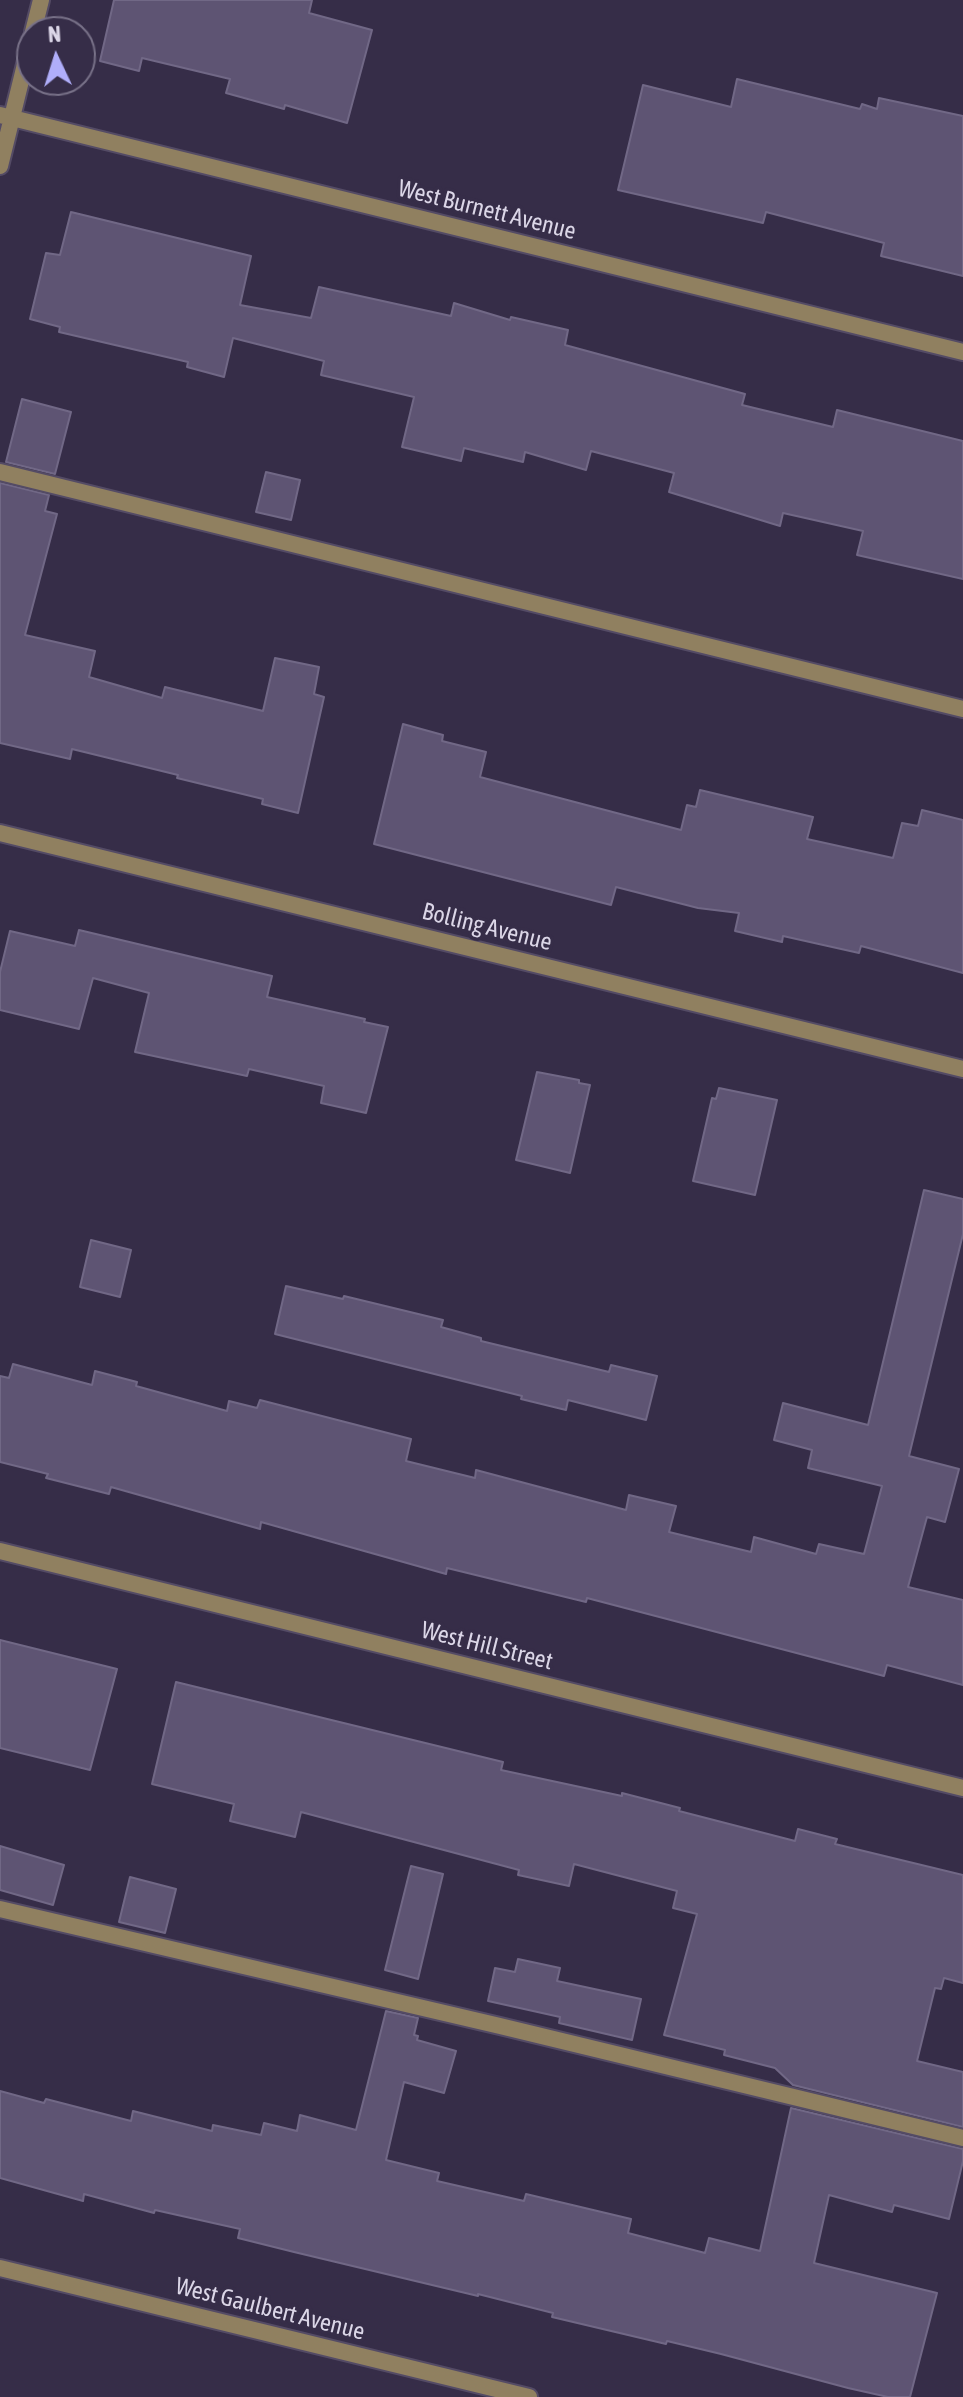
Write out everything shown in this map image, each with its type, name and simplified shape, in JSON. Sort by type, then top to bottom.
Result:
[{"type":"street","points":[[0,166],[6,117],[16,85]]},
{"type":"street","name":"West Burnett Avenue","points":[[6,117],[963,352]]},
{"type":"street","points":[[0,472],[963,709]]},
{"type":"street","name":"Bolling Avenue","points":[[0,833],[963,1069]]},
{"type":"street","name":"West Hill Street","points":[[0,1551],[963,1788]]},
{"type":"street","points":[[0,1909],[516,2029],[963,2138]]},
{"type":"street","name":"West Gaulbert Avenue","points":[[0,2268],[529,2397]]},
{"type":"building","points":[[114,0],[312,0],[309,13],[372,30],[347,123],[285,105],[284,109],[226,93],[230,79],[142,58],[139,71],[100,61]]},
{"type":"building","points":[[737,79],[860,109],[862,104],[877,109],[879,98],[963,116],[963,276],[881,256],[884,243],[766,212],[763,223],[618,190],[643,85],[731,107]]},
{"type":"building","points":[[71,212],[251,256],[240,305],[311,318],[319,287],[451,316],[454,303],[510,320],[511,317],[568,330],[565,345],[745,394],[742,405],[833,427],[837,410],[963,441],[963,579],[857,555],[863,531],[783,513],[780,526],[669,492],[674,473],[591,451],[586,470],[525,452],[523,462],[464,448],[461,461],[402,447],[414,397],[321,375],[324,361],[233,338],[224,377],[187,367],[188,362],[59,332],[60,327],[30,319],[46,253],[60,255]]},
{"type":"building","points":[[22,399],[71,412],[55,474],[6,462]]},
{"type":"building","points":[[266,472],[300,480],[291,520],[256,512]]},
{"type":"building","points":[[0,483],[49,495],[45,511],[57,514],[25,635],[95,651],[89,677],[162,698],[165,687],[263,711],[275,658],[319,667],[314,694],[324,697],[298,813],[262,804],[263,799],[72,749],[70,759],[0,743]]},
{"type":"building","points":[[403,724],[443,735],[442,741],[486,752],[480,777],[681,830],[687,805],[696,807],[700,790],[813,817],[807,839],[893,858],[902,823],[918,826],[922,810],[963,820],[963,973],[861,946],[859,953],[783,936],[782,942],[735,931],[739,913],[698,908],[616,887],[611,905],[374,844]]},
{"type":"building","points":[[79,930],[272,976],[267,997],[388,1027],[366,1113],[321,1103],[324,1086],[249,1069],[247,1076],[135,1052],[149,993],[93,978],[79,1029],[0,1010],[0,972],[10,931],[75,946]]},
{"type":"building","points":[[537,1072],[590,1085],[570,1173],[516,1160]]},
{"type":"building","points":[[719,1088],[777,1100],[755,1195],[693,1181],[712,1098],[716,1099]]},
{"type":"building","points":[[924,1190],[963,1199],[963,1234],[909,1456],[959,1469],[945,1522],[927,1517],[908,1587],[963,1600],[963,1685],[887,1665],[884,1676],[587,1598],[586,1602],[447,1568],[446,1574],[261,1522],[260,1529],[111,1487],[109,1494],[46,1478],[48,1474],[0,1462],[0,1376],[9,1378],[13,1364],[92,1385],[95,1371],[137,1382],[136,1386],[227,1411],[229,1401],[257,1408],[260,1400],[411,1439],[406,1461],[475,1478],[476,1470],[626,1510],[629,1495],[676,1506],[669,1532],[751,1552],[754,1537],[816,1554],[819,1544],[864,1554],[882,1486],[808,1468],[812,1450],[774,1440],[783,1403],[868,1425]]},
{"type":"building","points":[[91,1240],[131,1250],[120,1297],[80,1287]]},
{"type":"building","points":[[286,1286],[343,1299],[344,1296],[443,1320],[441,1327],[481,1338],[481,1341],[609,1372],[611,1365],[657,1376],[646,1420],[568,1400],[566,1410],[521,1399],[522,1396],[275,1334]]},
{"type":"building","points":[[0,1640],[117,1669],[90,1770],[0,1748]]},
{"type":"building","points":[[176,1682],[503,1762],[501,1770],[622,1796],[622,1793],[795,1841],[798,1829],[837,1839],[835,1844],[963,1875],[963,1983],[944,1978],[941,1989],[935,1988],[917,2061],[963,2072],[963,2127],[793,2085],[775,2068],[724,2055],[725,2050],[664,2035],[697,1914],[673,1908],[677,1891],[574,1864],[569,1886],[518,1875],[519,1870],[301,1812],[295,1837],[230,1821],[234,1804],[152,1784]]},
{"type":"building","points":[[0,1846],[64,1865],[53,1905],[0,1890]]},
{"type":"building","points":[[411,1866],[443,1874],[418,1979],[385,1970]]},
{"type":"building","points":[[130,1877],[176,1889],[165,1933],[119,1922]]},
{"type":"building","points":[[518,1959],[560,1968],[557,1981],[641,1999],[632,2040],[559,2023],[560,2017],[488,2001],[495,1968],[515,1972]]},
{"type":"building","points":[[386,2011],[418,2018],[414,2035],[418,2036],[417,2040],[456,2051],[444,2093],[404,2082],[386,2160],[439,2173],[437,2181],[524,2201],[526,2194],[631,2219],[628,2233],[705,2253],[709,2238],[760,2251],[791,2108],[963,2149],[949,2219],[894,2205],[892,2212],[829,2195],[814,2263],[937,2293],[910,2397],[888,2397],[667,2341],[666,2344],[552,2317],[553,2313],[478,2294],[238,2238],[240,2229],[155,2210],[154,2213],[84,2194],[83,2201],[0,2178],[0,2091],[44,2103],[46,2099],[131,2121],[133,2111],[212,2131],[213,2125],[261,2135],[264,2123],[297,2131],[300,2115],[356,2130]]}]
